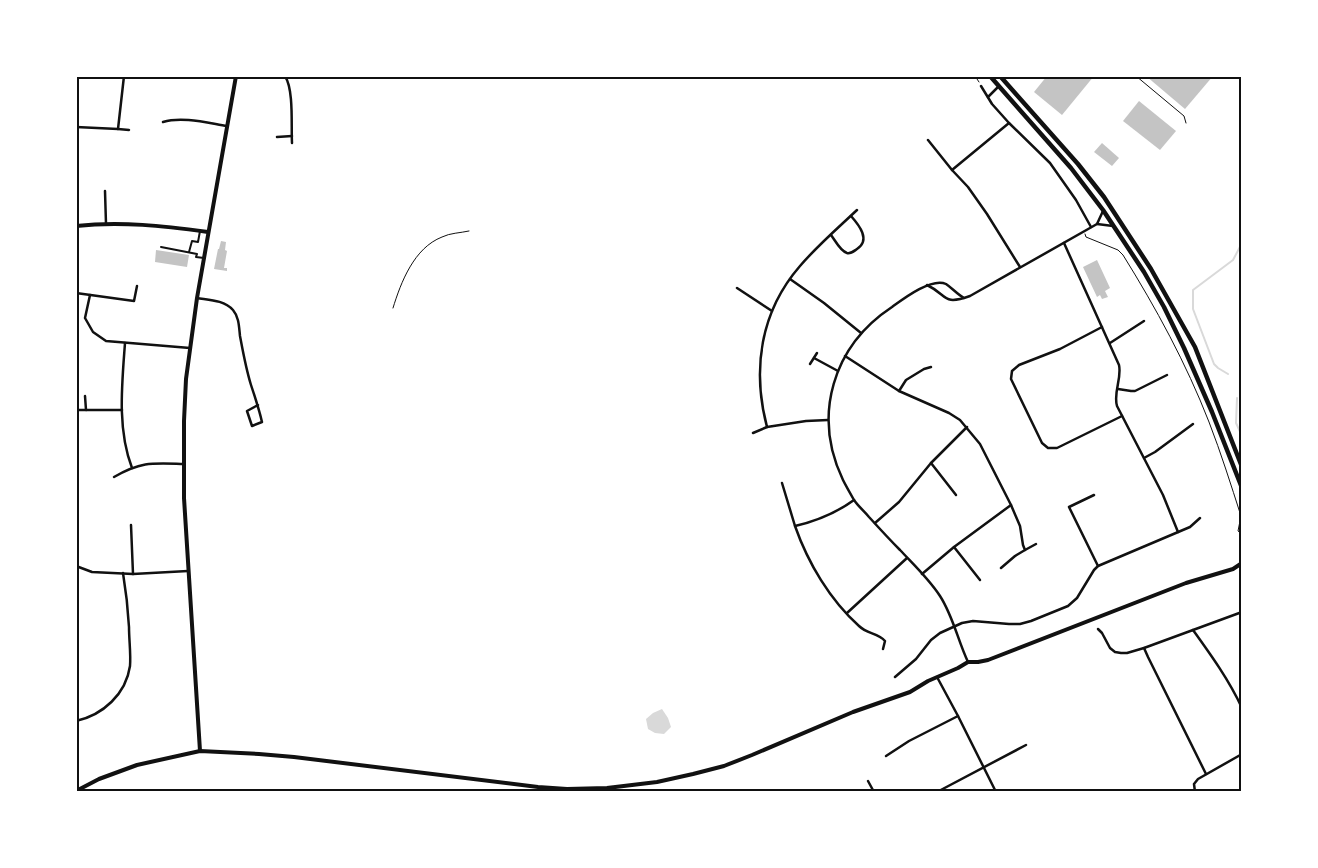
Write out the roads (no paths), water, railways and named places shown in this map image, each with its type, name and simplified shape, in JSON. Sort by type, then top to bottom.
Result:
[{"type":"main road","points":[[990,76],[1065,160],[1104,210],[1144,272],[1175,327],[1212,412],[1242,488]]},
{"type":"main road","points":[[1000,76],[1090,178],[1151,269],[1195,347],[1242,467]]},
{"type":"street","points":[[118,129],[124,76]]},
{"type":"street","points":[[200,751],[184,498],[186,388],[197,298],[236,76]]},
{"type":"street","points":[[285,76],[290,92],[292,143]]},
{"type":"street","points":[[981,86],[992,104],[1009,123],[1050,163],[1076,200],[1091,227]]},
{"type":"street","points":[[988,97],[999,86]]},
{"type":"street","points":[[163,122],[181,120],[227,126]]},
{"type":"street","points":[[952,170],[1009,123]]},
{"type":"street","points":[[76,127],[129,130]]},
{"type":"street","points":[[277,137],[292,136]]},
{"type":"street","points":[[928,140],[968,187],[1020,268]]},
{"type":"street","points":[[105,191],[106,224]]},
{"type":"street","points":[[767,427],[760,395],[759,373],[765,331],[772,311],[790,279],[801,265],[857,210]]},
{"type":"street","points":[[1097,224],[1104,210]]},
{"type":"street","points":[[831,236],[843,251],[848,254],[864,244],[857,224],[851,216]]},
{"type":"street","points":[[76,226],[133,224],[169,226],[208,232]]},
{"type":"street","points":[[927,285],[947,299],[954,301],[964,298],[1097,224],[1115,226]]},
{"type":"street","points":[[189,252],[192,240],[198,242],[200,231]]},
{"type":"street","points":[[1064,243],[1120,369],[1116,402],[1163,495],[1178,532]]},
{"type":"street","points":[[161,247],[189,252],[196,254],[196,257],[204,258]]},
{"type":"street","points":[[790,279],[861,333]]},
{"type":"street","points":[[964,298],[947,284],[927,285],[885,312],[861,333],[845,356],[838,372],[830,398],[828,420],[833,455],[854,500],[939,595],[968,662]]},
{"type":"street","points":[[76,292],[134,301],[137,286]]},
{"type":"street","points":[[737,288],[772,311]]},
{"type":"street","points":[[90,295],[84,318],[93,332],[106,341],[190,348]]},
{"type":"street","points":[[197,298],[222,302],[235,313],[243,356],[258,405],[262,422],[252,426],[247,411],[258,405]]},
{"type":"street","points":[[1110,343],[1144,321]]},
{"type":"street","points":[[1102,327],[1060,349],[1019,364],[1012,371],[1011,379],[1042,443],[1048,448],[1057,448],[1122,416]]},
{"type":"street","points":[[125,343],[122,410],[124,443],[132,468]]},
{"type":"street","points":[[810,364],[817,353]]},
{"type":"street","points":[[845,356],[899,392],[949,413],[967,427],[980,444],[1012,504],[1018,520],[1022,545],[1025,550]]},
{"type":"street","points":[[814,358],[838,372]]},
{"type":"street","points":[[899,392],[906,380],[924,369],[932,367]]},
{"type":"street","points":[[1118,388],[1135,391],[1167,375]]},
{"type":"street","points":[[85,396],[86,410]]},
{"type":"street","points":[[77,410],[122,410]]},
{"type":"street","points":[[753,432],[767,427],[806,421],[828,420]]},
{"type":"street","points":[[1144,458],[1193,424]]},
{"type":"street","points":[[875,524],[899,502],[931,463],[967,427]]},
{"type":"street","points":[[114,477],[132,468],[152,463],[184,464]]},
{"type":"street","points":[[931,463],[956,495]]},
{"type":"street","points":[[782,482],[795,526],[806,554],[816,572],[847,614],[863,630],[882,637],[885,641],[883,648]]},
{"type":"street","points":[[1094,495],[1069,507],[1098,566]]},
{"type":"street","points":[[795,526],[827,516],[854,500]]},
{"type":"street","points":[[922,574],[954,547],[1012,504]]},
{"type":"street","points":[[895,677],[916,659],[931,640],[940,634],[962,623],[972,621],[1020,624],[1059,610],[1073,603],[1098,566],[1190,527],[1200,518]]},
{"type":"street","points":[[131,525],[133,574]]},
{"type":"street","points":[[1001,568],[1015,556],[1036,544]]},
{"type":"street","points":[[954,547],[980,580]]},
{"type":"street","points":[[847,614],[907,558]]},
{"type":"street","points":[[1233,569],[1242,563]]},
{"type":"street","points":[[76,566],[92,572],[133,574],[188,571]]},
{"type":"street","points":[[76,791],[99,779],[137,764],[200,751],[259,754],[567,790],[607,788],[657,782],[724,766],[752,756],[853,712],[910,692],[968,662],[988,660],[1186,583],[1233,569],[1242,569]]},
{"type":"street","points":[[76,721],[94,715],[110,704],[120,692],[127,678],[130,665],[130,644],[127,592],[123,573]]},
{"type":"street","points":[[1098,629],[1110,648],[1115,652],[1127,654],[1242,612]]},
{"type":"street","points":[[1193,630],[1224,676],[1242,708]]},
{"type":"street","points":[[1144,648],[1206,774]]},
{"type":"street","points":[[937,677],[996,792]]},
{"type":"street","points":[[886,756],[958,716]]},
{"type":"street","points":[[937,792],[1026,745]]},
{"type":"street","points":[[1195,792],[1193,787],[1195,782],[1242,754]]},
{"type":"street","points":[[868,781],[874,792]]},
{"type":"lane","points":[[1136,76],[1184,116],[1186,123]]},
{"type":"waterway","points":[[1228,374],[1214,364],[1193,309],[1193,290],[1233,260],[1242,243]]},
{"type":"waterway","points":[[1237,398],[1236,423],[1242,436]]}]
